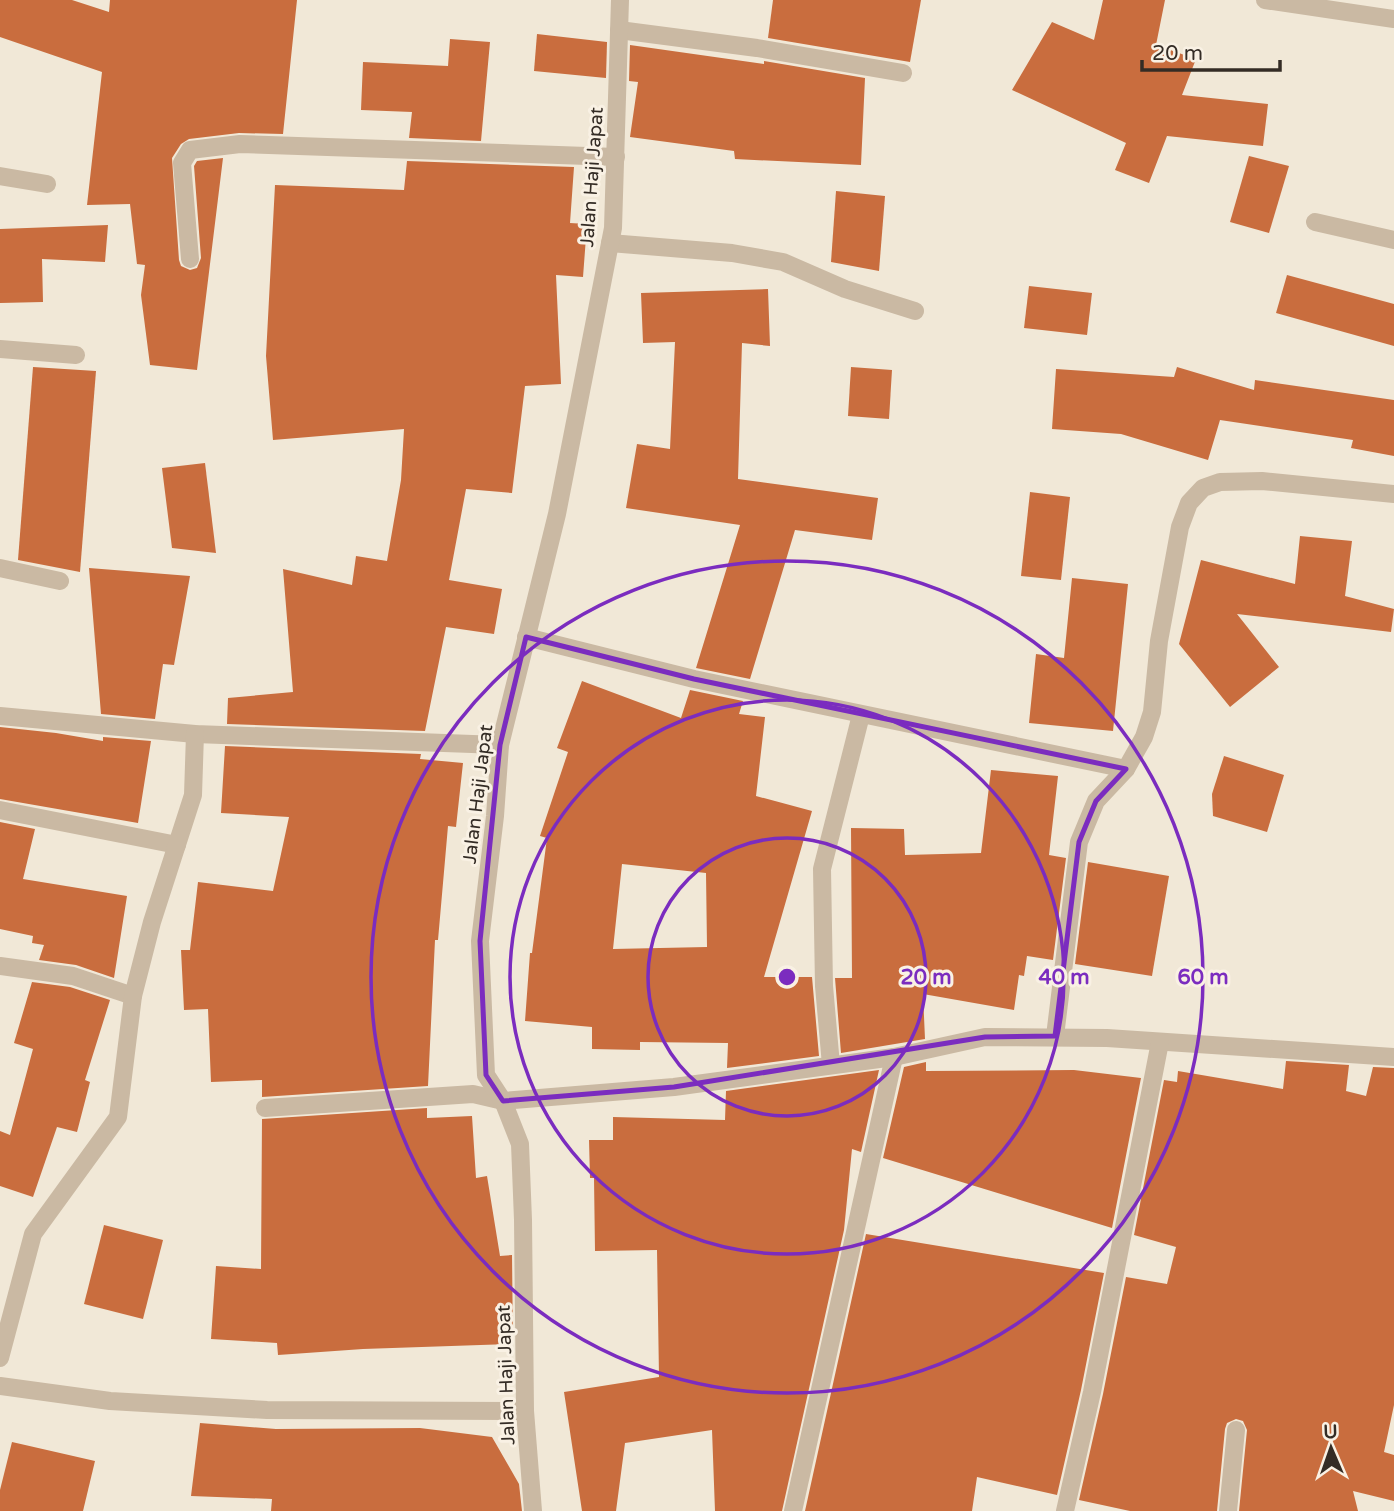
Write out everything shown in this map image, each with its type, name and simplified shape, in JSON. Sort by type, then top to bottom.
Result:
[{"type":"street","name":"Jalan Haji Japat","points":[[533,1511],[525,1411],[520,1144],[503,1101],[486,1075],[480,942],[495,816],[500,745],[558,514],[610,243],[616,157],[620,0]]},
{"type":"street","points":[[1265,0],[1394,19]]},
{"type":"street","points":[[619,30],[757,48],[903,73]]},
{"type":"street","points":[[190,259],[182,163],[190,150],[240,144],[616,157]]},
{"type":"street","points":[[0,176],[47,184]]},
{"type":"street","points":[[1315,222],[1394,240]]},
{"type":"street","points":[[610,243],[733,253],[783,262],[845,289],[915,311]]},
{"type":"street","points":[[0,349],[76,355]]},
{"type":"street","points":[[1055,1036],[1079,842],[1096,801],[1126,769],[1144,737],[1152,712],[1162,628],[1180,527],[1189,503],[1203,488],[1220,482],[1262,481],[1394,494]]},
{"type":"street","points":[[0,568],[60,581]]},
{"type":"street","points":[[526,637],[694,680],[1126,769]]},
{"type":"street","points":[[831,1065],[824,986],[822,869],[861,715]]},
{"type":"street","points":[[0,716],[195,734],[500,745]]},
{"type":"street","points":[[0,1358],[33,1234],[118,1117],[132,996],[152,922],[193,795],[195,734]]},
{"type":"street","points":[[0,810],[177,845]]},
{"type":"street","points":[[0,966],[73,976],[132,996]]},
{"type":"street","points":[[265,1108],[473,1094],[503,1101],[674,1087],[894,1057],[985,1037],[1055,1036],[1394,1057]]},
{"type":"street","points":[[1065,1511],[1092,1392],[1160,1042]]},
{"type":"street","points":[[793,1511],[894,1057]]},
{"type":"street","points":[[0,1386],[110,1401],[267,1410],[525,1411]]},
{"type":"street","points":[[1228,1511],[1236,1430]]},
{"type":"highlighted area","points":[[526,637],[694,679],[1126,769],[1096,801],[1079,842],[1055,1036],[985,1037],[674,1087],[503,1101],[486,1075],[480,941],[500,745]]},
{"type":"building","points":[[0,0],[72,0],[109,12],[110,0],[297,0],[283,134],[239,133],[189,139],[181,144],[172,158],[179,260],[181,266],[190,270],[197,268],[201,258],[194,166],[197,161],[223,158],[197,370],[150,365],[141,295],[145,265],[137,264],[130,204],[87,205],[102,72],[0,37]]},
{"type":"building","points":[[773,0],[921,0],[910,62],[768,38]]},
{"type":"building","points":[[1103,0],[1165,0],[1156,45],[1196,59],[1182,95],[1268,104],[1263,146],[1167,136],[1149,183],[1115,170],[1126,143],[1012,90],[1052,22],[1094,40]]},
{"type":"building","points":[[537,34],[607,42],[606,78],[534,71]]},
{"type":"building","points":[[450,39],[490,42],[481,141],[409,138],[412,112],[361,110],[363,62],[448,66]]},
{"type":"building","points":[[630,45],[764,64],[764,61],[865,78],[861,165],[735,159],[734,151],[630,137],[638,82],[629,81]]},
{"type":"building","points":[[1249,156],[1289,166],[1269,233],[1230,222]]},
{"type":"building","points":[[407,161],[574,167],[570,223],[587,224],[583,277],[556,275],[561,384],[525,386],[512,493],[466,489],[449,580],[502,589],[494,634],[446,627],[425,731],[227,724],[228,698],[293,692],[283,569],[352,585],[356,556],[387,561],[401,480],[404,429],[273,440],[266,356],[275,185],[404,190]]},
{"type":"building","points":[[836,191],[885,196],[879,271],[831,262]]},
{"type":"building","points":[[108,225],[105,262],[42,259],[43,302],[0,303],[0,229]]},
{"type":"building","points":[[1287,275],[1394,304],[1394,346],[1276,313]]},
{"type":"building","points":[[1029,286],[1092,293],[1087,335],[1024,328]]},
{"type":"building","points":[[768,289],[770,346],[742,343],[738,479],[878,498],[872,540],[795,530],[750,679],[696,668],[740,525],[626,508],[637,444],[670,449],[675,342],[643,343],[641,293]]},
{"type":"building","points":[[33,367],[96,371],[80,572],[18,560]]},
{"type":"building","points":[[851,367],[892,370],[889,419],[848,416]]},
{"type":"building","points":[[1177,367],[1254,390],[1255,380],[1394,400],[1394,456],[1351,448],[1353,440],[1220,420],[1208,460],[1121,434],[1052,429],[1056,369],[1174,377]]},
{"type":"building","points":[[205,463],[216,553],[172,548],[162,468]]},
{"type":"building","points":[[1030,492],[1070,497],[1061,580],[1021,576]]},
{"type":"building","points":[[1300,536],[1352,541],[1345,596],[1394,609],[1391,632],[1237,614],[1279,667],[1230,707],[1179,644],[1201,560],[1295,584]]},
{"type":"building","points":[[89,568],[190,576],[174,665],[163,664],[155,719],[101,714]]},
{"type":"building","points":[[1072,578],[1128,584],[1113,731],[1029,723],[1036,654],[1064,658]]},
{"type":"building","points":[[582,681],[681,718],[690,690],[743,701],[739,714],[765,717],[756,796],[812,811],[764,977],[812,977],[819,1056],[727,1068],[728,1043],[640,1042],[640,1050],[592,1049],[592,1027],[525,1021],[530,953],[547,838],[540,836],[568,752],[557,748]],"holes":[[[622,864],[706,873],[707,947],[613,949]]]},
{"type":"building","points":[[0,727],[103,741],[103,737],[151,741],[138,823],[0,799]]},
{"type":"building","points":[[225,746],[421,754],[420,759],[463,763],[456,827],[448,826],[438,940],[435,940],[428,1086],[262,1097],[262,1080],[211,1082],[208,1009],[184,1010],[181,950],[190,950],[198,882],[273,891],[289,817],[221,813]]},
{"type":"building","points":[[1224,756],[1284,775],[1267,832],[1213,816],[1212,794]]},
{"type":"building","points":[[991,770],[1058,776],[1049,855],[1066,858],[1053,960],[1027,956],[1024,976],[1019,975],[1014,1010],[923,994],[925,1039],[841,1053],[835,978],[852,978],[851,828],[904,829],[905,855],[981,853]]},
{"type":"building","points":[[0,822],[35,829],[23,879],[127,896],[114,978],[76,965],[39,960],[44,945],[32,943],[33,936],[0,929]]},
{"type":"building","points":[[1088,862],[1169,876],[1152,976],[1075,964]]},
{"type":"building","points":[[32,982],[70,987],[110,1000],[85,1080],[90,1082],[77,1132],[57,1127],[33,1197],[0,1186],[0,1131],[10,1135],[33,1049],[14,1043]]},
{"type":"building","points":[[1286,1061],[1349,1065],[1346,1091],[1366,1096],[1373,1067],[1394,1068],[1394,1405],[1384,1452],[1394,1455],[1394,1501],[1353,1491],[1358,1511],[1239,1511],[1247,1430],[1243,1421],[1236,1419],[1227,1423],[1225,1429],[1217,1511],[1130,1511],[1079,1500],[1126,1277],[1167,1284],[1176,1247],[1134,1235],[1164,1080],[1177,1082],[1178,1071],[1283,1089]]},
{"type":"building","points":[[926,1062],[926,1071],[1074,1070],[1141,1078],[1112,1228],[883,1158],[904,1067]]},
{"type":"building","points":[[879,1070],[861,1152],[852,1149],[844,1230],[782,1511],[715,1511],[712,1430],[625,1443],[616,1511],[582,1511],[564,1392],[659,1377],[657,1250],[595,1251],[594,1178],[590,1178],[589,1140],[613,1140],[613,1117],[725,1120],[726,1091]]},
{"type":"building","points":[[427,1108],[427,1118],[472,1116],[476,1178],[487,1176],[500,1256],[512,1255],[513,1344],[278,1355],[277,1343],[211,1339],[216,1266],[261,1269],[262,1119]]},
{"type":"building","points":[[104,1225],[163,1240],[143,1319],[84,1304]]},
{"type":"building","points":[[866,1234],[1104,1273],[1057,1495],[977,1477],[972,1511],[805,1511]]},
{"type":"building","points":[[200,1423],[276,1429],[420,1428],[492,1437],[519,1484],[522,1511],[271,1511],[272,1499],[191,1496]]},
{"type":"building","points":[[12,1442],[95,1461],[83,1511],[0,1511],[0,1490]]}]
